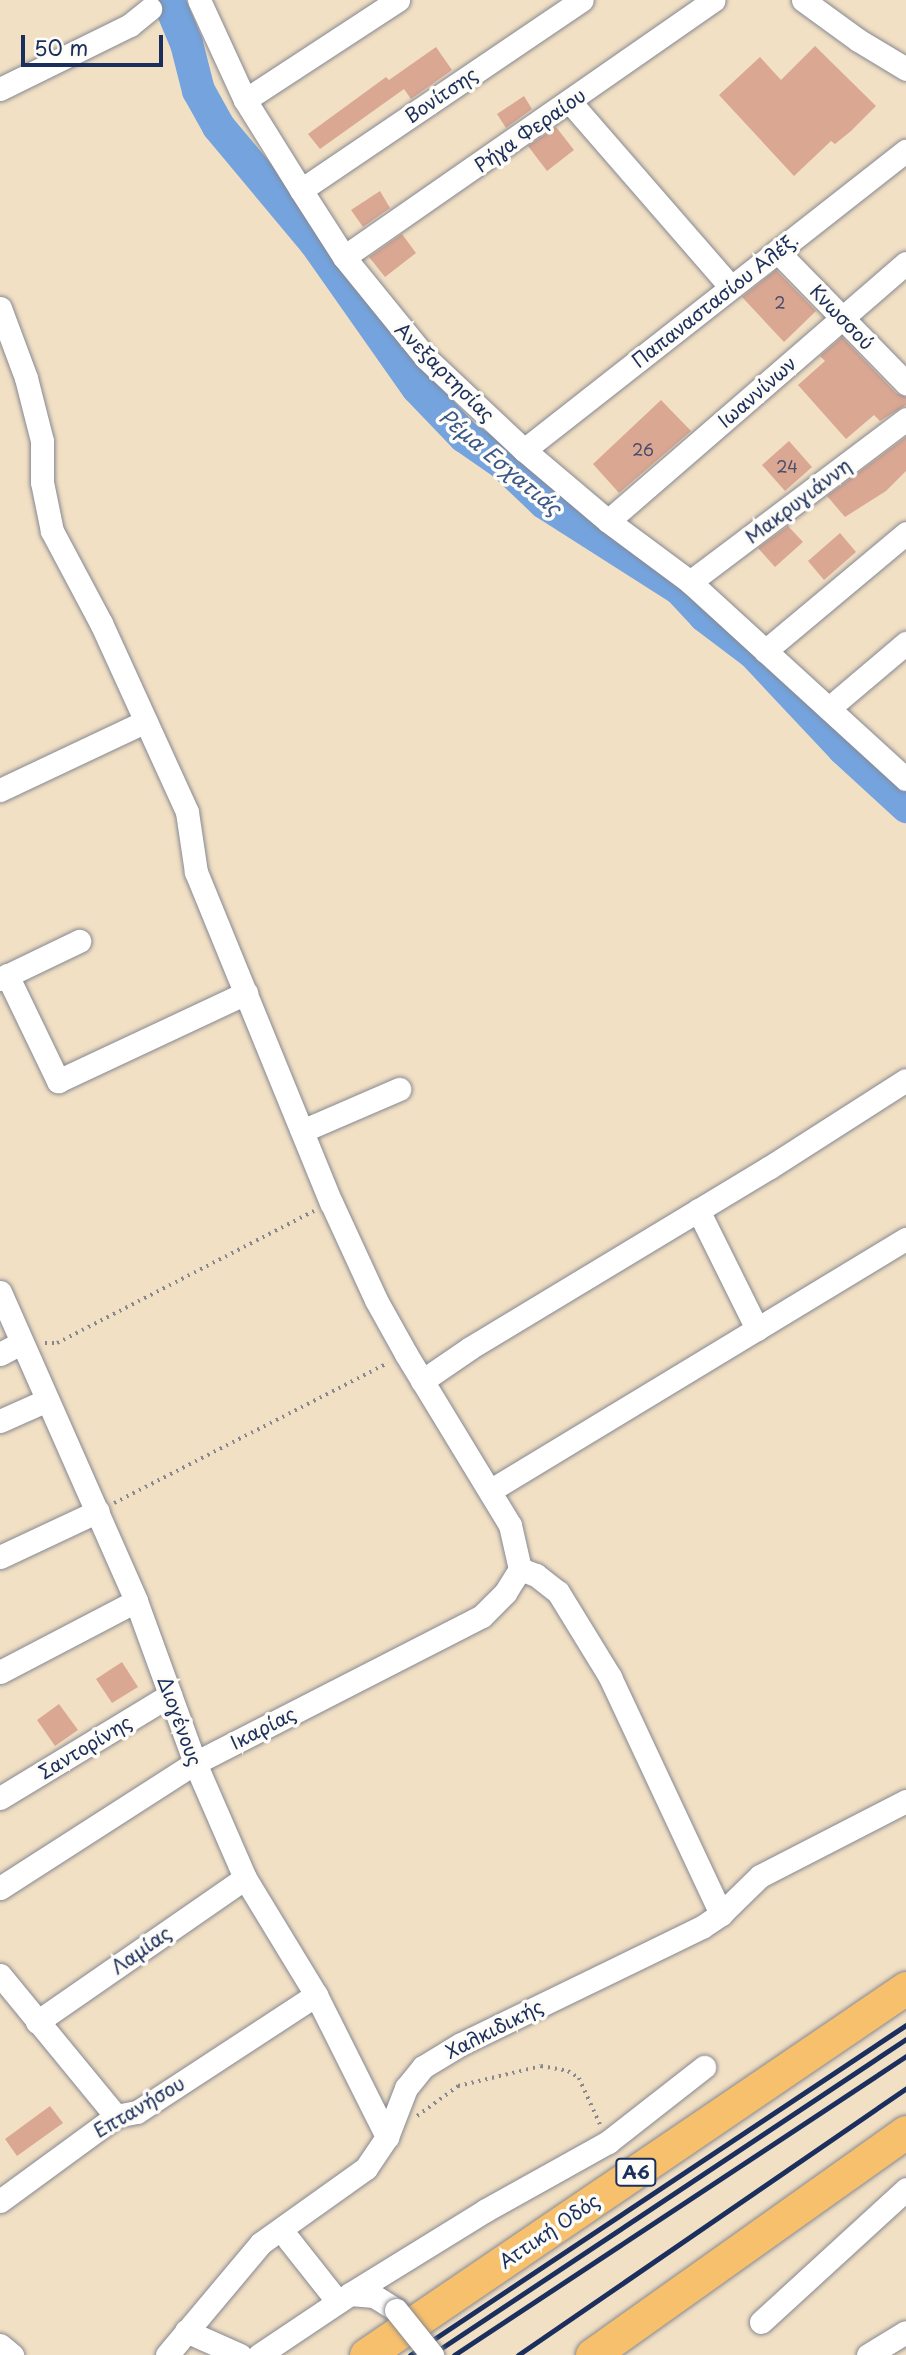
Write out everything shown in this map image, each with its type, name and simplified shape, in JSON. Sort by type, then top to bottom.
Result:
[{"type":"highway","name":"Αττική Οδός","points":[[366,2355],[906,1989]]},
{"type":"highway","points":[[592,2355],[906,2132]]},
{"type":"street","name":"Ανεξαρτησίας","points":[[200,0],[245,100],[301,190],[344,257],[426,358],[524,450],[608,522],[690,582],[906,779]]},
{"type":"street","points":[[245,100],[398,0]]},
{"type":"street","name":"Βονίτσης","points":[[301,190],[582,0]]},
{"type":"street","name":"Ρήγα Φεραίου","points":[[344,257],[714,0]]},
{"type":"street","points":[[803,0],[858,40],[906,69]]},
{"type":"street","points":[[0,89],[130,25],[150,9]]},
{"type":"street","points":[[570,102],[731,287]]},
{"type":"street","name":"Παπαναστασίου Αλέξ.","points":[[524,450],[906,151]]},
{"type":"street","name":"Κνωσσού","points":[[777,251],[906,383]]},
{"type":"street","name":"Ιωαννίνων","points":[[608,522],[906,263]]},
{"type":"street","points":[[0,308],[26,378],[42,441],[42,482],[52,531],[102,623],[187,812],[196,872],[331,1202],[376,1300],[510,1525],[520,1569],[536,1574],[558,1592],[610,1676],[721,1914]]},
{"type":"street","name":"Μακρυγιάννη","points":[[690,582],[906,419]]},
{"type":"street","points":[[765,651],[906,533]]},
{"type":"street","points":[[829,708],[906,643]]},
{"type":"street","points":[[0,790],[146,721]]},
{"type":"street","points":[[79,941],[4,977],[58,1082],[246,993]]},
{"type":"street","points":[[422,1381],[470,1348],[906,1080]]},
{"type":"street","points":[[302,1131],[399,1089]]},
{"type":"street","points":[[698,1210],[757,1329]]},
{"type":"street","points":[[491,1490],[906,1239]]},
{"type":"street","name":"Διογένους","points":[[0,1292],[136,1601],[195,1763],[245,1878],[316,1995],[387,2137]]},
{"type":"street","points":[[0,1354],[21,1343]]},
{"type":"street","points":[[0,1421],[47,1399]]},
{"type":"street","points":[[0,1557],[97,1511]]},
{"type":"street","name":"Ικαρίας","points":[[0,1888],[195,1763],[482,1616],[505,1593],[520,1569]]},
{"type":"street","points":[[0,1672],[136,1601]]},
{"type":"street","name":"Σαντορίνης","points":[[0,1798],[170,1695]]},
{"type":"street","name":"Χαλκιδικής","points":[[167,2355],[261,2243],[357,2176],[387,2137],[406,2088],[424,2067],[461,2045],[694,1931],[721,1914],[760,1876],[906,1801]]},
{"type":"street","name":"Λαμίας","points":[[37,2022],[245,1878]]},
{"type":"street","points":[[0,1975],[116,2116]]},
{"type":"street","name":"Επτανήσου","points":[[0,2201],[116,2116],[137,2112],[316,1995]]},
{"type":"street","points":[[259,2355],[344,2298],[486,2210],[608,2142],[704,2067]]},
{"type":"street","points":[[761,2322],[902,2200]]},
{"type":"street","points":[[289,2240],[344,2298]]},
{"type":"street","points":[[344,2298],[374,2295],[396,2310],[432,2355]]},
{"type":"street","points":[[186,2331],[240,2355]]},
{"type":"street","points":[[868,2355],[906,2332]]},
{"type":"street","points":[[0,2345],[12,2355]]},
{"type":"path","points":[[21,1343],[57,1343],[331,1202]]},
{"type":"path","points":[[97,1511],[406,1354]]},
{"type":"path","points":[[387,2137],[458,2087],[541,2066],[568,2071],[579,2078],[608,2142]]},
{"type":"building","points":[[815,46],[876,106],[851,131],[835,144],[831,141],[794,176],[719,95],[760,57],[781,80]]},
{"type":"building","points":[[436,47],[452,70],[411,99],[404,89],[320,149],[308,134],[386,77],[389,80]]},
{"type":"building","points":[[524,96],[532,109],[506,128],[497,114]]},
{"type":"building","points":[[556,127],[574,150],[547,171],[528,146]]},
{"type":"building","points":[[380,191],[390,208],[363,227],[351,210]]},
{"type":"building","points":[[402,234],[416,253],[385,277],[369,257]]},
{"type":"building","points":[[776,270],[816,311],[784,342],[742,297]]},
{"type":"building","points":[[842,337],[896,393],[906,397],[906,405],[880,421],[874,415],[846,439],[798,385],[825,361],[820,356]]},
{"type":"building","points":[[661,400],[691,431],[619,493],[593,464]]},
{"type":"building","points":[[906,437],[906,471],[886,491],[845,517],[827,496]]},
{"type":"building","points":[[789,441],[812,467],[785,491],[762,465]]},
{"type":"building","points":[[788,526],[803,542],[775,567],[758,548]]},
{"type":"building","points":[[840,533],[856,552],[824,580],[808,561]]},
{"type":"building","points":[[122,1662],[138,1687],[112,1703],[96,1679]]},
{"type":"building","points":[[59,1704],[78,1730],[55,1746],[37,1720]]},
{"type":"building","points":[[50,2106],[63,2123],[17,2156],[5,2139]]},
{"type":"waterway","name":"Ρέμα Εσχατιάς","points":[[168,0],[186,43],[198,90],[218,126],[315,242],[417,387],[464,436],[503,463],[544,502],[679,588],[704,615],[753,652],[843,748],[906,806]]},
{"type":"railway","points":[[410,2355],[906,2025]]},
{"type":"railway","points":[[431,2355],[906,2039]]},
{"type":"railway","points":[[454,2355],[906,2056]]},
{"type":"railway","points":[[518,2355],[906,2088]]}]
